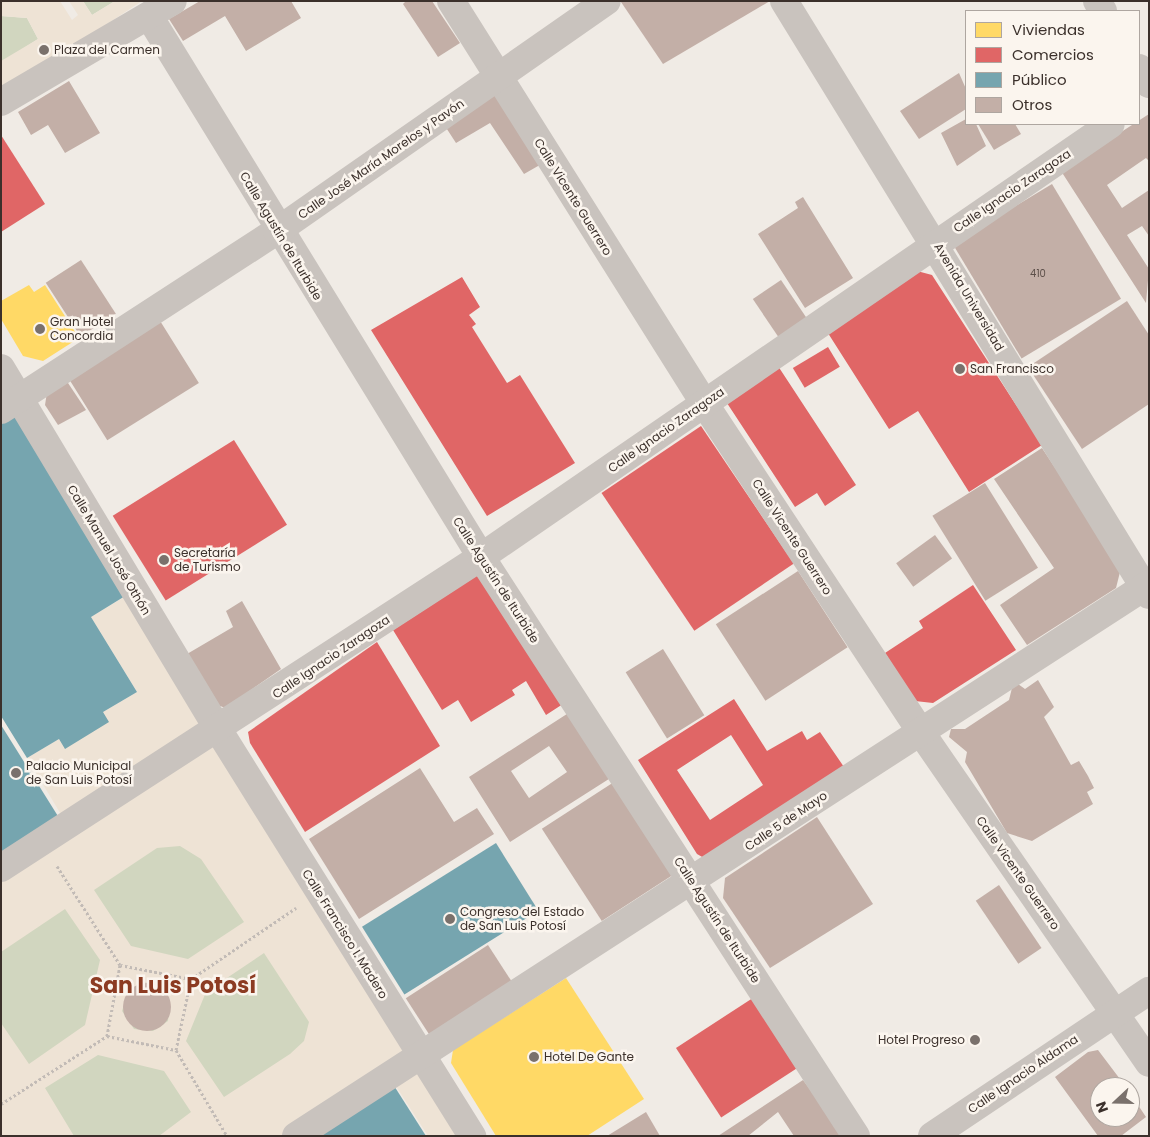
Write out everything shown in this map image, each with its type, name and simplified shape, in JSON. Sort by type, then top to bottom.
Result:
[{"type":"street","points":[[1,102],[173,1]]},
{"type":"street","name":"Calle Vicente Guerrero","points":[[451,1],[497,78],[704,404],[920,732],[1149,1063]]},
{"type":"street","name":"Calle José María Morelos y Pavón","points":[[10,404],[277,231],[607,1]]},
{"type":"street","name":"Avenida Universidad","points":[[784,1],[937,243],[1147,589]]},
{"type":"street","name":"Calle Agustín de Iturbide","points":[[149,16],[277,231],[481,558],[856,1136]]},
{"type":"street","points":[[1140,70],[1149,84]]},
{"type":"street","name":"Calle Ignacio Zaragoza","points":[[1,868],[218,731],[481,558],[1110,125]]},
{"type":"street","name":"Calle Manuel José Othón","points":[[1,368],[10,404],[218,731]]},
{"type":"street","name":"Calle 5 de Mayo","points":[[296,1136],[693,883],[920,732],[1147,589]]},
{"type":"street","name":"Calle Francisco I. Madero","points":[[218,731],[472,1136]]},
{"type":"street","name":"Calle Ignacio Aldama","points":[[932,1136],[1114,1012],[1149,991]]},
{"type":"path","points":[[42,842],[120,965],[107,1036]]},
{"type":"path","points":[[227,1136],[176,1050],[191,979],[320,893]]},
{"type":"path","points":[[120,965],[191,979]]},
{"type":"path","points":[[1,1104],[107,1036],[176,1050]]},
{"type":"green space","points":[[83,1],[115,1],[92,15]]},
{"type":"green space","points":[[1,16],[27,18],[38,39],[2,62]]},
{"type":"green space","points":[[163,803],[351,1019],[219,1136],[49,1136],[1,1058],[1,905]]},
{"type":"shaded area","name":"Plaza del Carmen","points":[[1,1],[60,1],[72,20],[78,15],[69,1],[83,1],[92,15],[115,1],[142,1],[1,94],[1,61],[38,39],[27,18],[1,16]]},
{"type":"shaded area","points":[[134,591],[472,1136],[428,1136],[390,1077],[296,1136],[159,1136],[191,1112],[164,1071],[98,1055],[45,1088],[74,1136],[1,1136],[1,1023],[29,1064],[85,1025],[100,960],[65,909],[1,952],[1,868],[68,826],[27,758],[59,739],[65,748],[103,712],[137,692],[91,617]],"holes":[[[180,846],[201,859],[244,922],[188,959],[131,946],[94,890],[157,848]],[[264,953],[309,1022],[304,1041],[290,1054],[224,1097],[186,1041],[206,992]],[[143,982],[160,985],[170,1002],[168,1021],[153,1031],[134,1029],[122,1011],[128,992]]]},
{"type":"building: Viviendas","name":"Gran Hotel Concordia","points":[[29,285],[34,292],[45,285],[79,338],[43,361],[23,356],[1,319],[1,301]]},
{"type":"building: Viviendas","name":"Hotel De Gante","points":[[566,978],[644,1099],[587,1136],[496,1136],[451,1063],[453,1050]]},
{"type":"building: Comercios","points":[[1,135],[45,204],[1,232]]},
{"type":"building: Comercios","points":[[917,271],[932,275],[1042,445],[969,492],[918,411],[889,429],[826,330]]},
{"type":"building: Comercios","points":[[462,277],[480,307],[469,315],[476,324],[472,327],[507,383],[520,375],[575,463],[487,516],[371,330]]},
{"type":"building: Comercios","points":[[828,347],[840,367],[805,388],[793,368]]},
{"type":"building: Comercios","points":[[778,366],[856,485],[825,506],[817,493],[795,507],[725,400]]},
{"type":"building: Comercios","points":[[701,426],[794,564],[694,631],[602,493]]},
{"type":"building: Comercios","points":[[234,440],[287,525],[166,601],[113,516]]},
{"type":"building: Comercios","points":[[476,576],[489,578],[566,702],[546,715],[526,681],[512,690],[515,695],[471,722],[458,700],[442,710],[393,630]]},
{"type":"building: Comercios","points":[[973,585],[1016,650],[933,703],[915,701],[885,653],[923,628],[919,621]]},
{"type":"building: Comercios","points":[[377,642],[440,746],[305,832],[250,743],[248,732]]},
{"type":"building: Comercios","points":[[734,699],[767,751],[802,731],[807,740],[820,732],[844,767],[704,858],[697,854],[638,760]],"holes":[[[731,735],[763,785],[710,820],[677,770]]]},
{"type":"building: Comercios","points":[[759,994],[804,1064],[721,1118],[676,1048]]},
{"type":"building: Público","points":[[18,410],[130,593],[91,617],[137,692],[103,712],[109,722],[65,749],[59,739],[27,758],[1,716],[1,420]]},
{"type":"building: Público","name":"Palacio Municipal de San Luis Potosí","points":[[1,725],[61,821],[1,858]]},
{"type":"building: Público","name":"Congreso del Estado de San Luis Potosí","points":[[496,843],[538,911],[404,995],[362,927]]},
{"type":"building: Público","points":[[391,1081],[426,1136],[305,1136]]},
{"type":"building: Otros","points":[[200,1],[291,1],[301,18],[246,51],[225,16],[183,41],[169,19]]},
{"type":"building: Otros","points":[[406,1],[432,1],[460,43],[438,57],[403,4]]},
{"type":"building: Otros","points":[[622,1],[770,1],[663,64],[621,2]]},
{"type":"building: Otros","points":[[959,73],[965,87],[965,110],[919,139],[900,111]]},
{"type":"building: Otros","points":[[69,81],[100,133],[65,153],[48,125],[31,135],[18,112]]},
{"type":"building: Otros","points":[[496,94],[545,162],[524,174],[490,123],[456,143],[443,123]]},
{"type":"building: Otros","points":[[1149,114],[1149,161],[1146,158],[1107,185],[1122,208],[1149,190],[1149,236],[1142,226],[1127,235],[1149,269],[1146,303],[1061,171],[1132,125],[1140,125],[1140,120]]},
{"type":"building: Otros","points":[[965,120],[965,125],[976,125],[986,146],[957,166],[941,133]]},
{"type":"building: Otros","points":[[979,125],[1016,125],[1021,134],[994,150]]},
{"type":"building: Otros","points":[[1052,184],[1121,299],[1022,359],[953,244]]},
{"type":"building: Otros","points":[[803,197],[853,278],[805,308],[758,234],[798,208],[795,202]]},
{"type":"building: Otros","points":[[81,260],[116,314],[81,337],[46,283]]},
{"type":"building: Otros","points":[[781,280],[807,319],[779,338],[753,299]]},
{"type":"building: Otros","points":[[1127,301],[1149,335],[1149,404],[1082,449],[1028,367]]},
{"type":"building: Otros","points":[[157,316],[199,383],[107,440],[65,373]]},
{"type":"building: Otros","points":[[64,377],[86,410],[58,425],[45,405],[48,386]]},
{"type":"building: Otros","points":[[1042,448],[1121,568],[1116,588],[1027,645],[1000,605],[1054,568],[994,479]]},
{"type":"building: Otros","points":[[985,483],[1038,568],[985,601],[932,516]]},
{"type":"building: Otros","points":[[935,535],[952,558],[913,587],[896,563]]},
{"type":"building: Otros","points":[[798,571],[848,647],[765,701],[716,624]]},
{"type":"building: Otros","points":[[242,601],[281,669],[225,708],[218,705],[187,654],[233,627],[226,611]]},
{"type":"building: Otros","points":[[663,649],[704,715],[667,738],[626,672]]},
{"type":"building: Otros","points":[[1038,680],[1054,707],[1044,717],[1071,765],[1079,761],[1094,788],[1087,792],[1093,804],[1032,841],[1007,833],[965,762],[967,752],[949,737],[951,729],[965,729],[1009,700],[1012,688],[1018,684],[1025,689]]},
{"type":"building: Otros","points":[[570,712],[612,777],[510,842],[469,777]],"holes":[[[549,746],[567,772],[529,798],[511,771]]]},
{"type":"building: Otros","points":[[420,768],[454,822],[477,808],[494,834],[359,919],[309,839]]},
{"type":"building: Otros","points":[[614,782],[674,874],[602,921],[542,829]]},
{"type":"building: Otros","points":[[817,817],[873,904],[770,968],[723,898],[725,878]]},
{"type":"building: Otros","points":[[999,885],[1041,948],[1018,964],[976,901]]},
{"type":"building: Otros","points":[[488,945],[513,984],[431,1037],[406,998]]},
{"type":"building: Otros","points":[[147,983],[156,985],[164,990],[169,998],[171,1007],[169,1016],[164,1024],[156,1029],[147,1031],[138,1029],[130,1024],[125,1016],[123,1007],[125,998],[130,990],[138,985]]},
{"type":"building: Otros","points":[[1098,1050],[1118,1077],[1090,1077],[1090,1125],[1055,1077],[1088,1052]]},
{"type":"building: Otros","points":[[803,1080],[845,1136],[794,1136],[778,1112],[748,1136],[718,1136]]},
{"type":"building: Otros","points":[[1140,1108],[1146,1117],[1140,1122]]},
{"type":"building: Otros","points":[[646,1112],[660,1136],[607,1136]]},
{"type":"building: Otros","points":[[1091,1127],[1133,1127],[1121,1136],[1098,1136]]},
{"type":"place","name":"Plaza del Carmen","points":[[44,50]]},
{"type":"place","name":"Gran Hotel Concordia","points":[[40,329]]},
{"type":"place","name":"San Francisco","points":[[960,369]]},
{"type":"place","name":"Secretaría de Turismo","points":[[164,560]]},
{"type":"place","name":"Palacio Municipal de San Luis Potosí","points":[[16,773]]},
{"type":"place","name":"Congreso del Estado de San Luis Potosí","points":[[450,919]]},
{"type":"place","name":"Hotel Progreso","points":[[975,1040]]},
{"type":"place","name":"Hotel De Gante","points":[[534,1057]]},
{"type":"district","name":"San Luis Potosí","points":[[173,986]]}]
